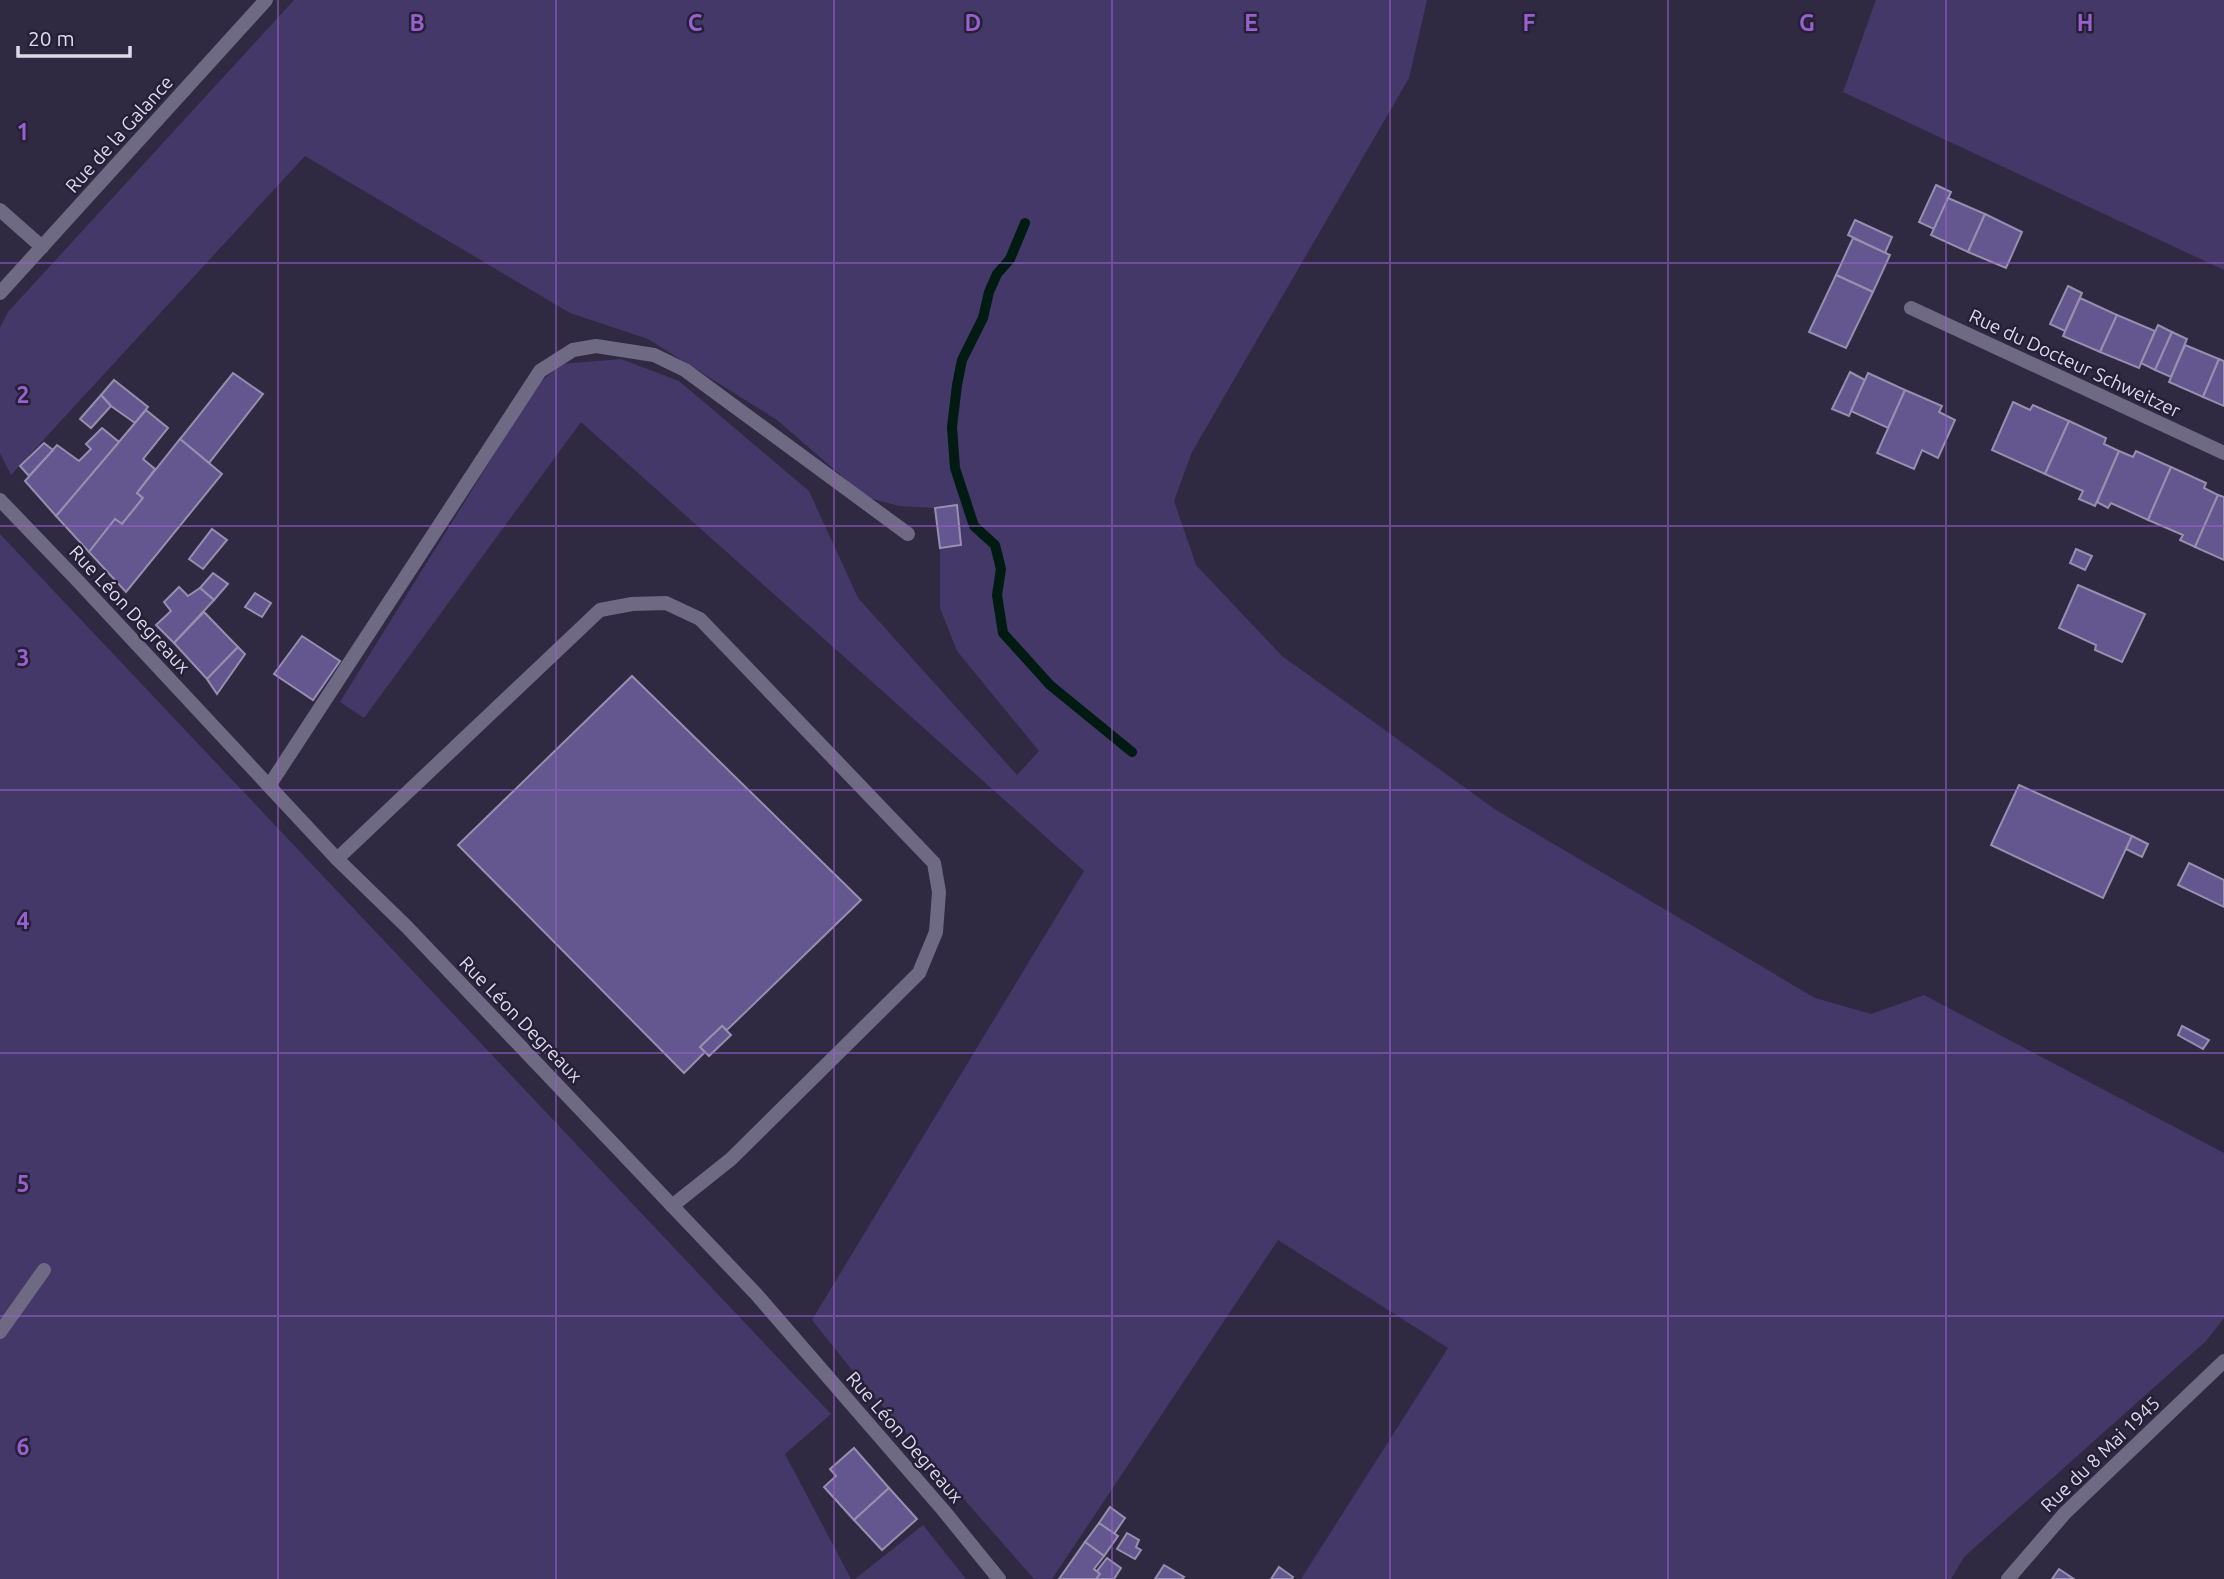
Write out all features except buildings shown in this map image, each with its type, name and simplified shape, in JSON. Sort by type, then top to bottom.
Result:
[{"type":"street","name":"Rue de la Galance","points":[[0,293],[266,0]]},
{"type":"street","points":[[0,210],[41,247]]},
{"type":"street","name":"Rue du Docteur Schweitzer","points":[[1911,308],[2224,453]]},
{"type":"street","points":[[268,786],[540,371],[573,349],[596,346],[654,355],[685,370],[908,534]]},
{"type":"street","name":"Rue Léon Degreaux","points":[[0,500],[337,859],[407,927],[757,1294],[999,1579]]},
{"type":"street","points":[[337,859],[600,610],[632,604],[666,603],[700,619],[710,628],[934,863],[939,892],[936,932],[919,973],[731,1159],[672,1206]]},
{"type":"street","points":[[0,1332],[44,1270]]},
{"type":"street","name":"Rue du 8 Mai 1945","points":[[2008,1579],[2065,1513],[2224,1361]]},
{"type":"shaded area","points":[[294,0],[1427,0],[1409,78],[1192,452],[1174,501],[1196,565],[1282,656],[1496,810],[1815,998],[1871,1014],[1924,995],[2224,1153],[2224,1318],[2206,1341],[1964,1557],[1951,1579],[1301,1579],[1448,1348],[1278,1240],[1052,1579],[1034,1579],[864,1385],[812,1320],[1084,871],[581,422],[364,718],[340,702],[538,384],[562,364],[621,359],[679,381],[809,491],[858,598],[1017,775],[1039,751],[957,651],[940,608],[940,548],[961,545],[957,505],[935,508],[899,506],[866,497],[777,420],[648,339],[570,313],[305,156],[11,475],[0,453],[0,328],[8,312]]},
{"type":"shaded area","points":[[1876,0],[2224,0],[2224,270],[1843,92]]},
{"type":"shaded area","points":[[0,534],[831,1414],[785,1454],[851,1579],[0,1579]]},
{"type":"shaded area","points":[[923,1525],[966,1579],[855,1579]]},
{"type":"waterway","points":[[1025,223],[1010,259],[997,274],[989,292],[983,318],[962,360],[952,427],[955,468],[974,526],[995,545],[1001,569],[997,595],[1003,633],[1050,685],[1132,752]]}]
